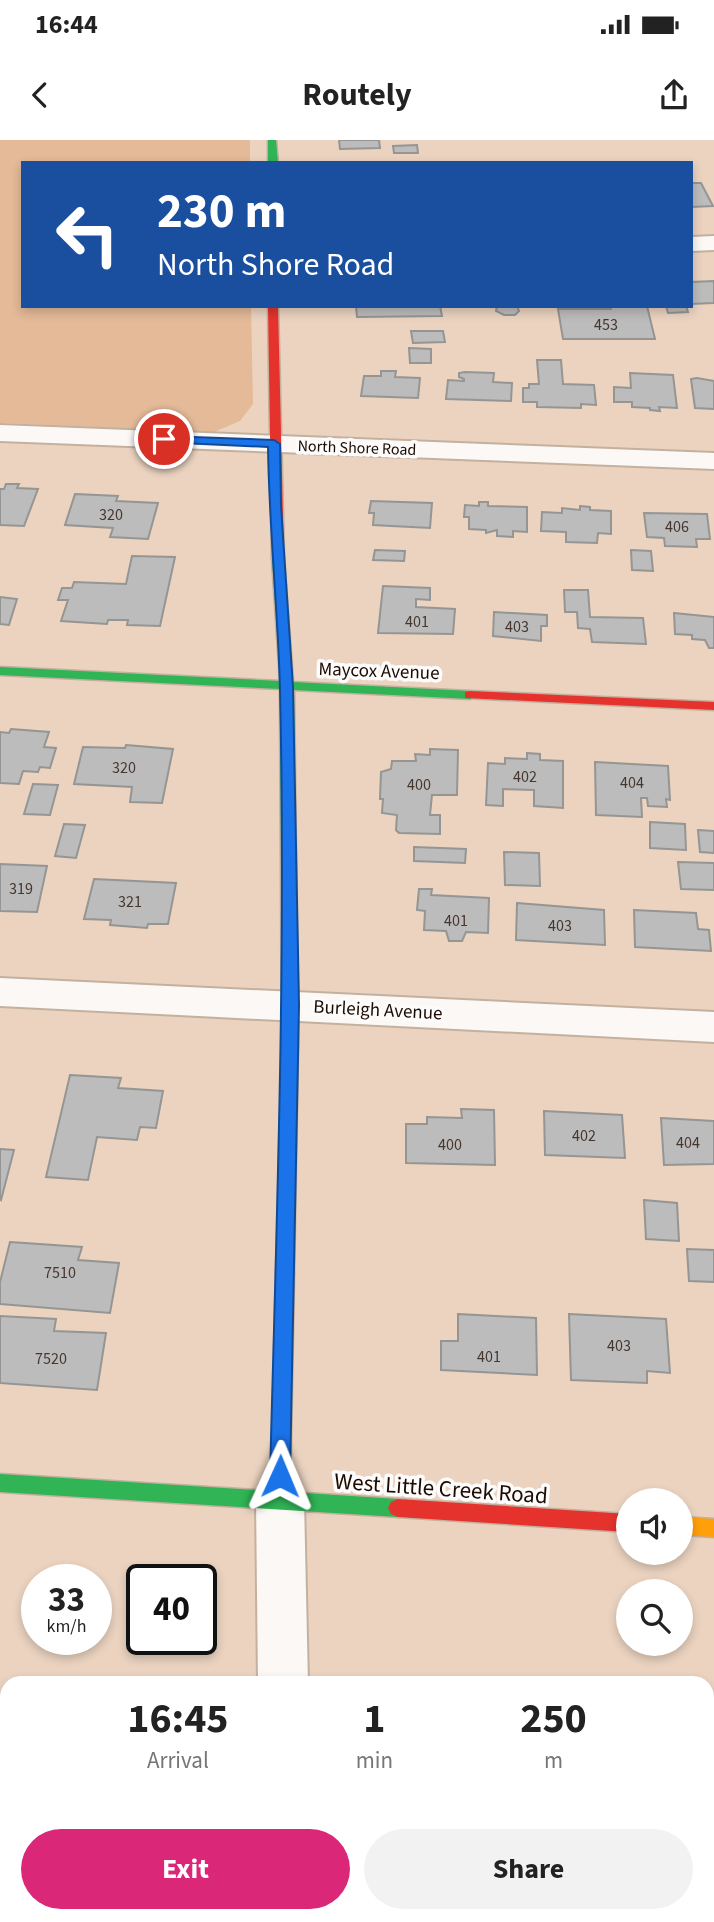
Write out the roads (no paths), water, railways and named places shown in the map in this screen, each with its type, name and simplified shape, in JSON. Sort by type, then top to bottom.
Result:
[{"type":"street","points":[[272,140],[272,161]]},
{"type":"street","points":[[693,244],[714,243]]},
{"type":"street","points":[[274,308],[275,506],[287,687],[291,1005],[280,1500],[283,1676]]},
{"type":"street","name":"North Shore Road","points":[[0,433],[714,461]]},
{"type":"street","name":"Maycox Avenue","points":[[0,671],[714,706]]},
{"type":"street","name":"Burleigh Avenue","points":[[0,992],[714,1027]]},
{"type":"street","name":"West Little Creek Road","points":[[0,1483],[616,1522]]},
{"type":"street","points":[[693,1527],[714,1528]]}]
